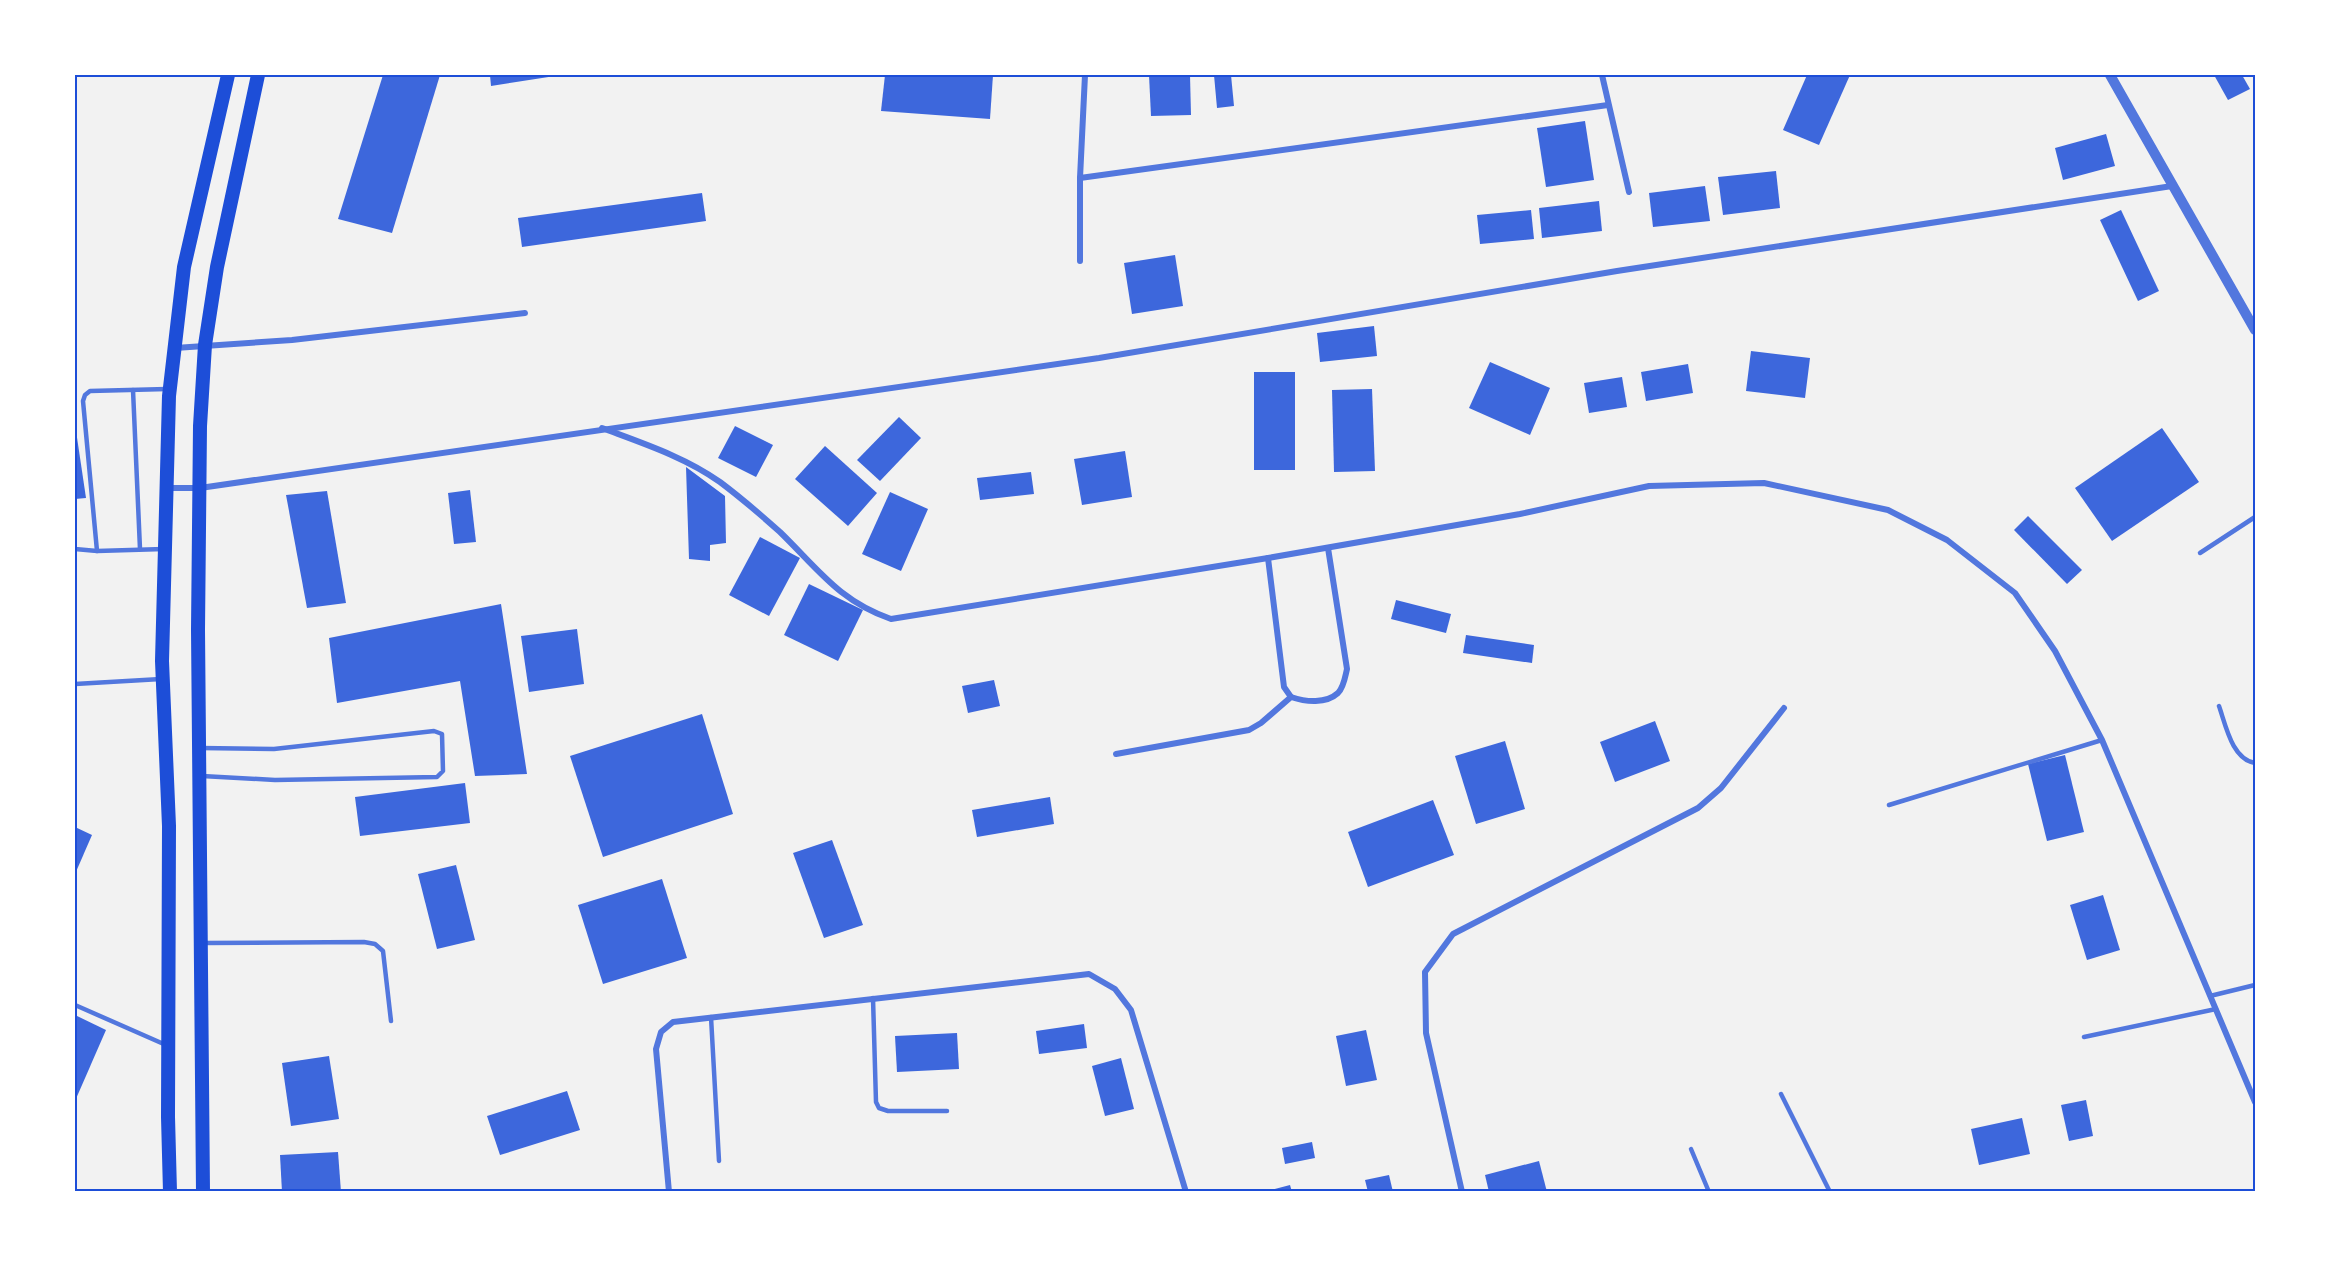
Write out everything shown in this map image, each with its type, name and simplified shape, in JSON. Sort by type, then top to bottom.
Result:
[{"type":"highway","points":[[170,1192],[169,826],[163,679],[170,389],[184,267],[228,75]]},
{"type":"highway","points":[[203,1192],[199,748],[200,426],[205,345],[217,267],[258,75]]},
{"type":"street","points":[[1080,261],[1080,178],[1085,75]]},
{"type":"street","points":[[1602,75],[1629,192]]},
{"type":"street","points":[[2110,75],[2255,330]]},
{"type":"street","points":[[1080,178],[1608,105]]},
{"type":"street","points":[[167,488],[200,488],[602,428],[1099,358],[1617,271],[2172,186]]},
{"type":"street","points":[[175,348],[292,340],[525,312]]},
{"type":"street","points":[[602,428],[663,451],[719,481],[778,531],[834,588],[868,611],[891,619],[1328,548],[1520,514],[1649,486],[1764,483],[1888,510],[1947,540],[2015,593],[2055,651],[2102,740],[2254,1100]]},
{"type":"street","points":[[1268,558],[1284,687],[1291,697],[1306,702],[1317,701],[1339,693],[1347,669],[1328,548]]},
{"type":"street","points":[[1116,754],[1249,730],[1261,723],[1291,697]]},
{"type":"street","points":[[1462,1192],[1426,1033],[1425,972],[1453,934],[1698,808],[1721,788],[1784,708]]},
{"type":"street","points":[[669,1192],[656,1049],[661,1032],[673,1022],[1089,974],[1115,989],[1131,1010],[1186,1192]]},
{"type":"lane","points":[[97,550],[82,401],[90,391],[170,389]]},
{"type":"lane","points":[[133,390],[140,549]]},
{"type":"lane","points":[[2200,553],[2255,516]]},
{"type":"lane","points":[[75,549],[166,549]]},
{"type":"lane","points":[[75,684],[163,679]]},
{"type":"lane","points":[[2219,706],[2234,746],[2244,760],[2255,764]]},
{"type":"lane","points":[[199,748],[274,749],[434,731],[442,734],[443,771],[437,777],[275,780],[200,776]]},
{"type":"lane","points":[[1889,805],[2102,740]]},
{"type":"lane","points":[[201,943],[364,942],[375,944],[382,951],[391,1021]]},
{"type":"lane","points":[[2210,996],[2255,985]]},
{"type":"lane","points":[[873,998],[876,1102],[879,1107],[888,1111],[947,1111]]},
{"type":"lane","points":[[75,1005],[168,1046]]},
{"type":"lane","points":[[2084,1037],[2216,1009]]},
{"type":"lane","points":[[711,1017],[718,1161]]},
{"type":"lane","points":[[1781,1094],[1830,1192]]},
{"type":"lane","points":[[1691,1149],[1709,1192]]},
{"type":"building","points":[[383,75],[440,75],[392,233],[338,219]]},
{"type":"building","points":[[490,75],[555,75],[555,76],[491,86]]},
{"type":"building","points":[[885,75],[993,75],[990,119],[881,111]]},
{"type":"building","points":[[1149,75],[1190,75],[1191,115],[1151,116]]},
{"type":"building","points":[[1214,75],[1231,75],[1234,106],[1217,108]]},
{"type":"building","points":[[1807,75],[1850,75],[1819,145],[1783,130]]},
{"type":"building","points":[[2214,75],[2242,75],[2250,89],[2228,100]]},
{"type":"building","points":[[1585,121],[1594,180],[1546,187],[1537,128]]},
{"type":"building","points":[[2106,134],[2115,166],[2063,180],[2055,148]]},
{"type":"building","points":[[1776,171],[1780,208],[1723,215],[1718,177]]},
{"type":"building","points":[[1705,186],[1710,221],[1653,227],[1649,193]]},
{"type":"building","points":[[702,193],[706,221],[522,247],[518,218]]},
{"type":"building","points":[[1599,201],[1602,231],[1542,238],[1539,208]]},
{"type":"building","points":[[1531,210],[1534,239],[1480,244],[1477,215]]},
{"type":"building","points":[[2121,210],[2159,291],[2138,301],[2100,220]]},
{"type":"building","points":[[1175,255],[1183,306],[1132,314],[1124,263]]},
{"type":"building","points":[[1374,326],[1377,356],[1320,362],[1317,333]]},
{"type":"building","points":[[1751,351],[1810,358],[1805,398],[1746,391]]},
{"type":"building","points":[[1490,362],[1550,388],[1530,435],[1469,408]]},
{"type":"building","points":[[1688,364],[1693,393],[1646,401],[1641,372]]},
{"type":"building","points":[[1254,372],[1295,372],[1295,470],[1254,470]]},
{"type":"building","points":[[1622,377],[1627,407],[1589,413],[1584,383]]},
{"type":"building","points":[[1372,389],[1375,471],[1334,472],[1332,390]]},
{"type":"building","points":[[899,417],[921,438],[880,481],[857,460]]},
{"type":"building","points":[[75,424],[86,498],[75,499]]},
{"type":"building","points":[[735,426],[773,445],[756,477],[718,458]]},
{"type":"building","points":[[2162,428],[2199,482],[2112,541],[2075,488]]},
{"type":"building","points":[[825,446],[877,493],[848,526],[795,479]]},
{"type":"building","points":[[1125,451],[1132,497],[1082,505],[1074,459]]},
{"type":"building","points":[[686,467],[725,496],[726,543],[710,545],[710,561],[689,559]]},
{"type":"building","points":[[1031,472],[1034,494],[980,500],[977,478]]},
{"type":"building","points":[[470,490],[476,542],[454,544],[448,493]]},
{"type":"building","points":[[327,491],[346,603],[307,608],[286,495]]},
{"type":"building","points":[[890,492],[928,509],[901,571],[862,554]]},
{"type":"building","points":[[2028,516],[2082,570],[2067,584],[2014,530]]},
{"type":"building","points":[[760,537],[800,558],[769,616],[729,595]]},
{"type":"building","points":[[809,584],[863,610],[838,661],[784,635]]},
{"type":"building","points":[[1396,600],[1451,614],[1446,633],[1391,619]]},
{"type":"building","points":[[501,604],[527,774],[475,776],[460,681],[337,703],[329,638]]},
{"type":"building","points":[[577,629],[584,684],[529,692],[521,636]]},
{"type":"building","points":[[1466,635],[1534,645],[1532,663],[1463,653]]},
{"type":"building","points":[[994,680],[1000,706],[968,713],[962,686]]},
{"type":"building","points":[[702,714],[733,814],[603,857],[570,756]]},
{"type":"building","points":[[1655,721],[1670,761],[1615,782],[1600,742]]},
{"type":"building","points":[[1505,741],[1525,809],[1476,824],[1455,756]]},
{"type":"building","points":[[2065,755],[2084,832],[2047,841],[2028,764]]},
{"type":"building","points":[[465,783],[470,823],[360,836],[355,797]]},
{"type":"building","points":[[1050,797],[1054,824],[977,837],[972,810]]},
{"type":"building","points":[[1433,800],[1454,855],[1368,887],[1348,832]]},
{"type":"building","points":[[75,827],[92,835],[75,874]]},
{"type":"building","points":[[832,840],[863,925],[824,938],[793,853]]},
{"type":"building","points":[[456,865],[475,940],[437,949],[418,874]]},
{"type":"building","points":[[662,879],[687,958],[603,984],[578,905]]},
{"type":"building","points":[[2103,895],[2120,950],[2087,960],[2070,905]]},
{"type":"building","points":[[75,1015],[106,1030],[75,1101]]},
{"type":"building","points":[[1084,1024],[1087,1048],[1039,1054],[1036,1031]]},
{"type":"building","points":[[1366,1030],[1377,1080],[1346,1086],[1336,1036]]},
{"type":"building","points":[[957,1033],[959,1069],[897,1072],[895,1036]]},
{"type":"building","points":[[329,1056],[339,1119],[291,1126],[282,1063]]},
{"type":"building","points":[[1121,1058],[1134,1109],[1105,1116],[1092,1066]]},
{"type":"building","points":[[567,1091],[580,1130],[500,1155],[487,1116]]},
{"type":"building","points":[[2086,1100],[2093,1136],[2069,1141],[2061,1105]]},
{"type":"building","points":[[2022,1118],[2030,1154],[1979,1165],[1971,1129]]},
{"type":"building","points":[[1312,1142],[1315,1158],[1285,1164],[1282,1148]]},
{"type":"building","points":[[338,1152],[341,1192],[282,1192],[280,1155]]},
{"type":"building","points":[[1539,1161],[1547,1192],[1489,1192],[1485,1175]]},
{"type":"building","points":[[1389,1175],[1393,1192],[1368,1192],[1365,1180]]},
{"type":"building","points":[[1290,1185],[1292,1192],[1267,1192],[1267,1191]]}]
